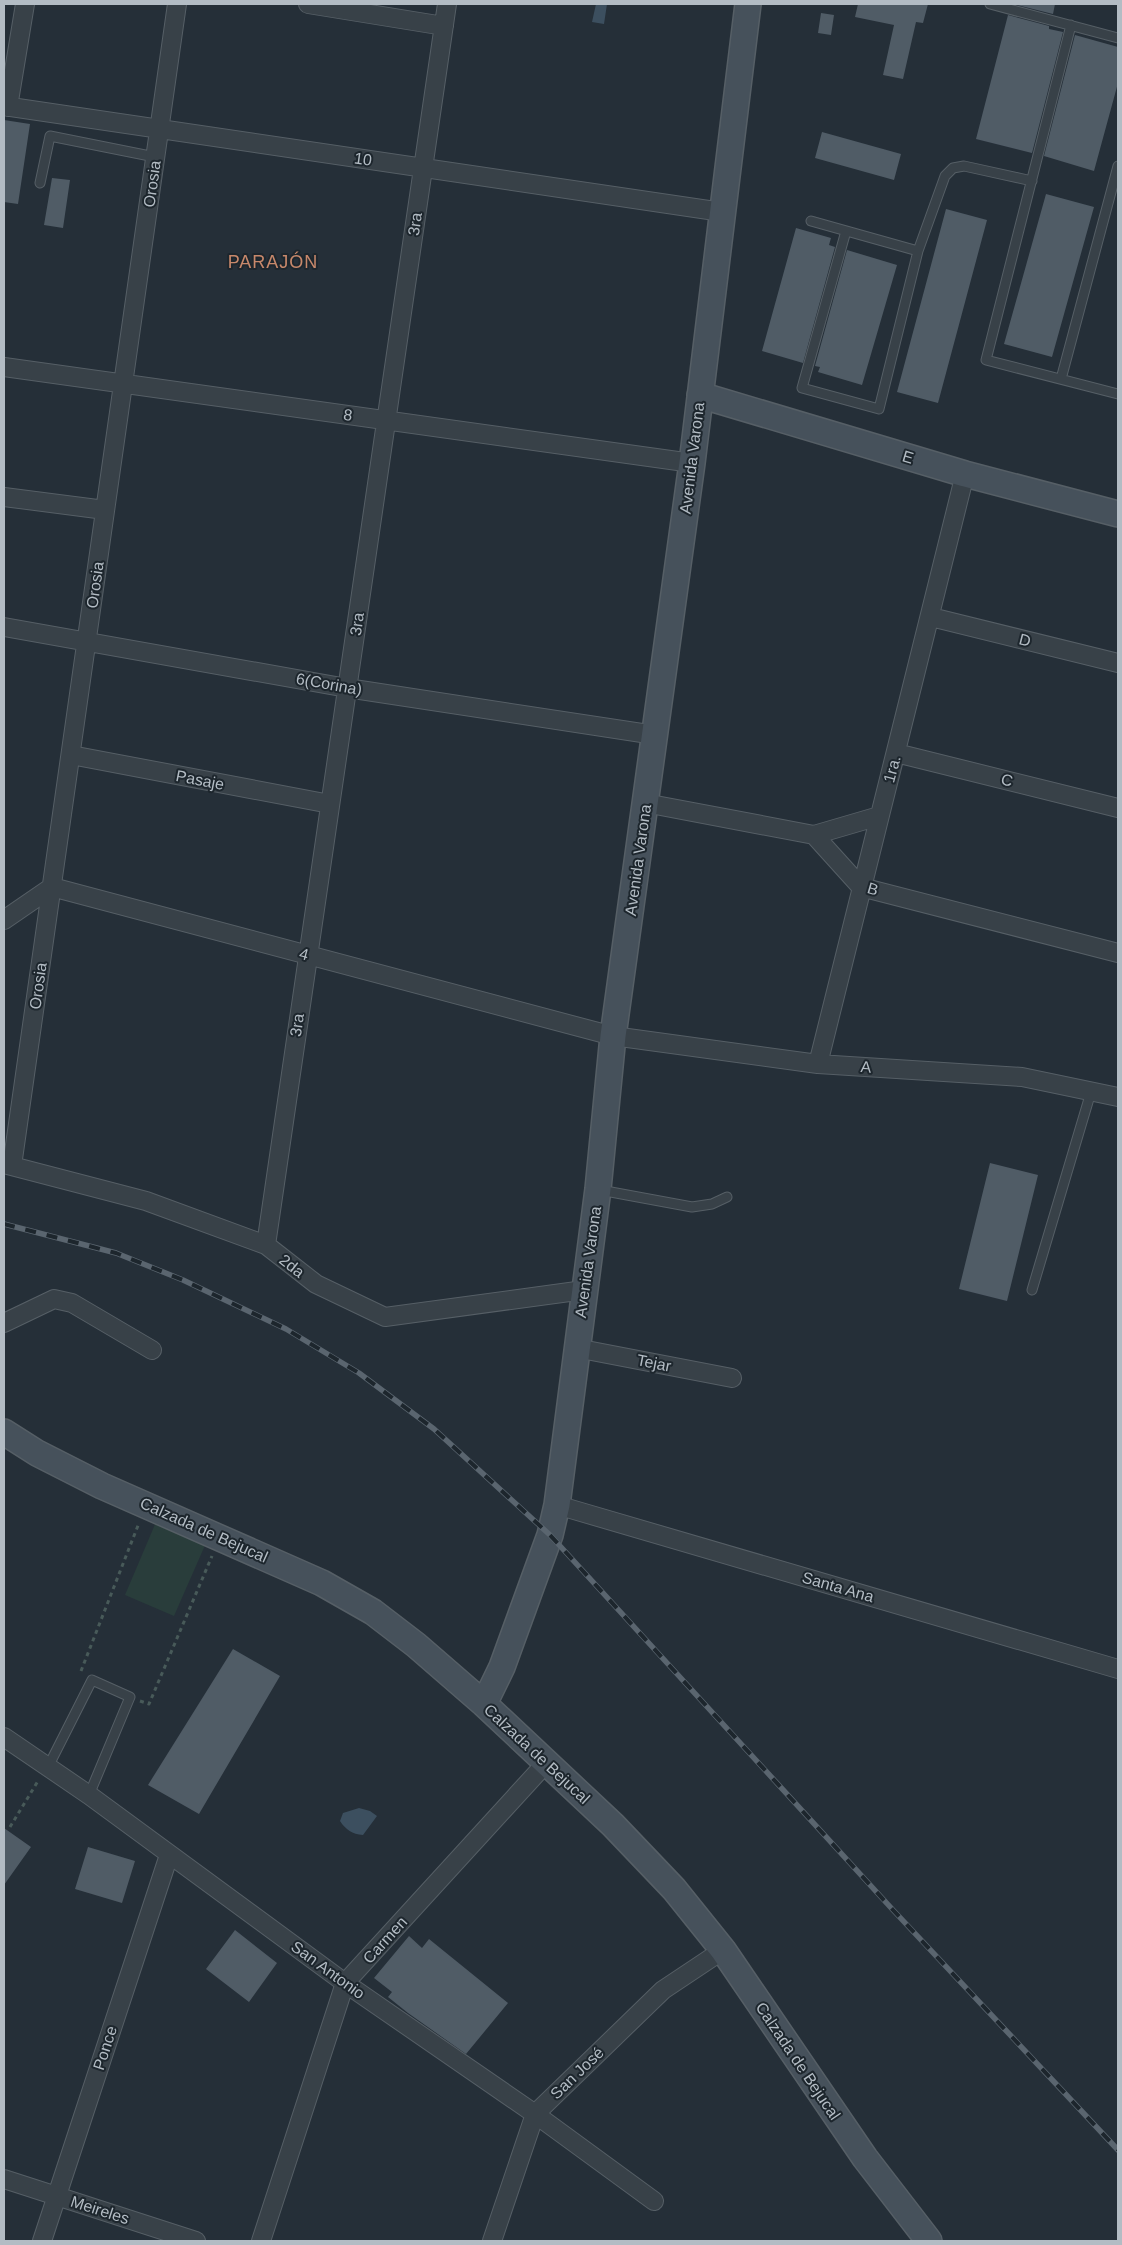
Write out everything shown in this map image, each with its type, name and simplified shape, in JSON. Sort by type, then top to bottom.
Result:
[{"type":"street","points":[[6,107],[24,4]]},
{"type":"street","name":"Orosia","points":[[8,1165],[52,887],[177,4]]},
{"type":"street","points":[[308,4],[444,26]]},
{"type":"street","name":"3ra","points":[[266,1245],[447,4]]},
{"type":"street","name":"Avenida Varona","points":[[484,1704],[502,1667],[550,1535],[557,1505],[598,1189],[613,1036],[692,463],[748,4]]},
{"type":"street","name":"10","points":[[6,107],[722,212]]},
{"type":"street","name":"8","points":[[4,367],[692,463]]},
{"type":"street","name":"E","points":[[700,395],[966,474],[1118,514]]},
{"type":"street","name":"1ra.","points":[[818,1064],[966,474]]},
{"type":"street","points":[[4,497],[105,510]]},
{"type":"street","name":"D","points":[[931,616],[1118,663]]},
{"type":"street","name":"6(Corina)","points":[[4,627],[348,688],[654,735]]},
{"type":"street","name":"C","points":[[896,753],[1118,808]]},
{"type":"street","name":"Pasaje","points":[[71,755],[330,804]]},
{"type":"street","points":[[646,803],[814,835],[879,816]]},
{"type":"street","name":"B","points":[[814,835],[861,887],[1118,952]]},
{"type":"street","points":[[4,920],[52,887]]},
{"type":"street","name":"4","points":[[52,887],[613,1036]]},
{"type":"street","name":"A","points":[[613,1036],[818,1064],[1022,1077],[1118,1097]]},
{"type":"street","name":"2da","points":[[8,1165],[146,1201],[266,1245],[316,1284],[385,1318],[584,1290]]},
{"type":"street","points":[[4,1323],[54,1299],[72,1303],[152,1350]]},
{"type":"street","name":"Tejar","points":[[576,1348],[732,1378]]},
{"type":"street","name":"Calzada de Bejucal","points":[[4,1432],[37,1453],[77,1473],[322,1583],[374,1612],[416,1645],[484,1704],[614,1825],[674,1889],[723,1950],[865,2158],[929,2241]]},
{"type":"street","name":"Santa Ana","points":[[557,1505],[1118,1669]]},
{"type":"street","name":"San Antonio","points":[[4,1737],[44,1773],[89,1795],[344,1984],[535,2114],[654,2201]]},
{"type":"street","name":"Carmen","points":[[261,2241],[344,1984],[547,1762]]},
{"type":"street","name":"Ponce","points":[[42,2241],[169,1854]]},
{"type":"street","name":"San José","points":[[492,2241],[535,2114],[663,1990],[723,1950]]},
{"type":"street","name":"Meireles","points":[[4,2179],[196,2241]]},
{"type":"lane","points":[[990,4],[1118,38]]},
{"type":"lane","points":[[1071,26],[986,360],[1118,394]]},
{"type":"lane","points":[[40,183],[50,136],[156,157]]},
{"type":"lane","points":[[846,231],[802,388],[879,409],[918,251],[945,176],[953,168],[964,166],[1032,181]]},
{"type":"lane","points":[[1061,379],[1118,166]]},
{"type":"lane","points":[[811,221],[918,251]]},
{"type":"lane","points":[[1032,1290],[1091,1092]]},
{"type":"lane","points":[[598,1189],[692,1207],[712,1204],[727,1197]]},
{"type":"lane","points":[[44,1773],[92,1680],[130,1697],[89,1795]]},
{"type":"path","points":[[92,1680],[80,1674],[146,1504]]},
{"type":"path","points":[[130,1697],[149,1704],[220,1537]]},
{"type":"path","points":[[10,1828],[44,1773]]},
{"type":"green space","points":[[156,1522],[206,1543],[174,1616],[125,1595]]},
{"type":"water","points":[[596,4],[607,4],[604,24],[592,22]]},
{"type":"water","points":[[359,1808],[370,1811],[377,1816],[363,1835],[350,1831],[340,1821],[343,1813]]},
{"type":"building","points":[[858,4],[928,4],[923,23],[916,22],[903,79],[883,75],[894,25],[855,17]]},
{"type":"building","points":[[1013,4],[1055,4],[1053,14]]},
{"type":"building","points":[[821,13],[834,15],[831,35],[818,33]]},
{"type":"building","points":[[1008,15],[1049,26],[1049,29],[1063,32],[1032,153],[976,139]]},
{"type":"building","points":[[1075,35],[1118,47],[1118,83],[1094,171],[1044,156]]},
{"type":"building","points":[[4,120],[30,124],[18,204],[4,202]]},
{"type":"building","points":[[822,132],[901,154],[894,180],[815,158]]},
{"type":"building","points":[[52,178],[70,180],[63,228],[44,225]]},
{"type":"building","points":[[1046,194],[1094,207],[1052,357],[1004,344]]},
{"type":"building","points":[[946,209],[987,220],[938,403],[897,392]]},
{"type":"building","points":[[796,228],[831,238],[829,245],[835,247],[803,363],[762,351]]},
{"type":"building","points":[[847,250],[897,265],[862,385],[818,372],[820,367],[815,366]]},
{"type":"building","points":[[990,1163],[1038,1175],[1007,1301],[959,1289]]},
{"type":"building","points":[[233,1649],[280,1676],[199,1814],[148,1785]]},
{"type":"building","points":[[4,1828],[31,1847],[4,1885]]},
{"type":"building","points":[[88,1847],[135,1861],[122,1903],[75,1889]]},
{"type":"building","points":[[235,1930],[277,1963],[249,2002],[206,1969]]},
{"type":"building","points":[[409,1936],[422,1948],[429,1939],[508,2003],[466,2054],[388,1997],[392,1992],[374,1978]]},
{"type":"railway","points":[[4,1224],[116,1253],[183,1280],[286,1329],[359,1373],[434,1429],[550,1535],[893,1910],[1118,2150]]},
{"type":"district","name":"PARAJÓN","points":[[273,262]]}]
